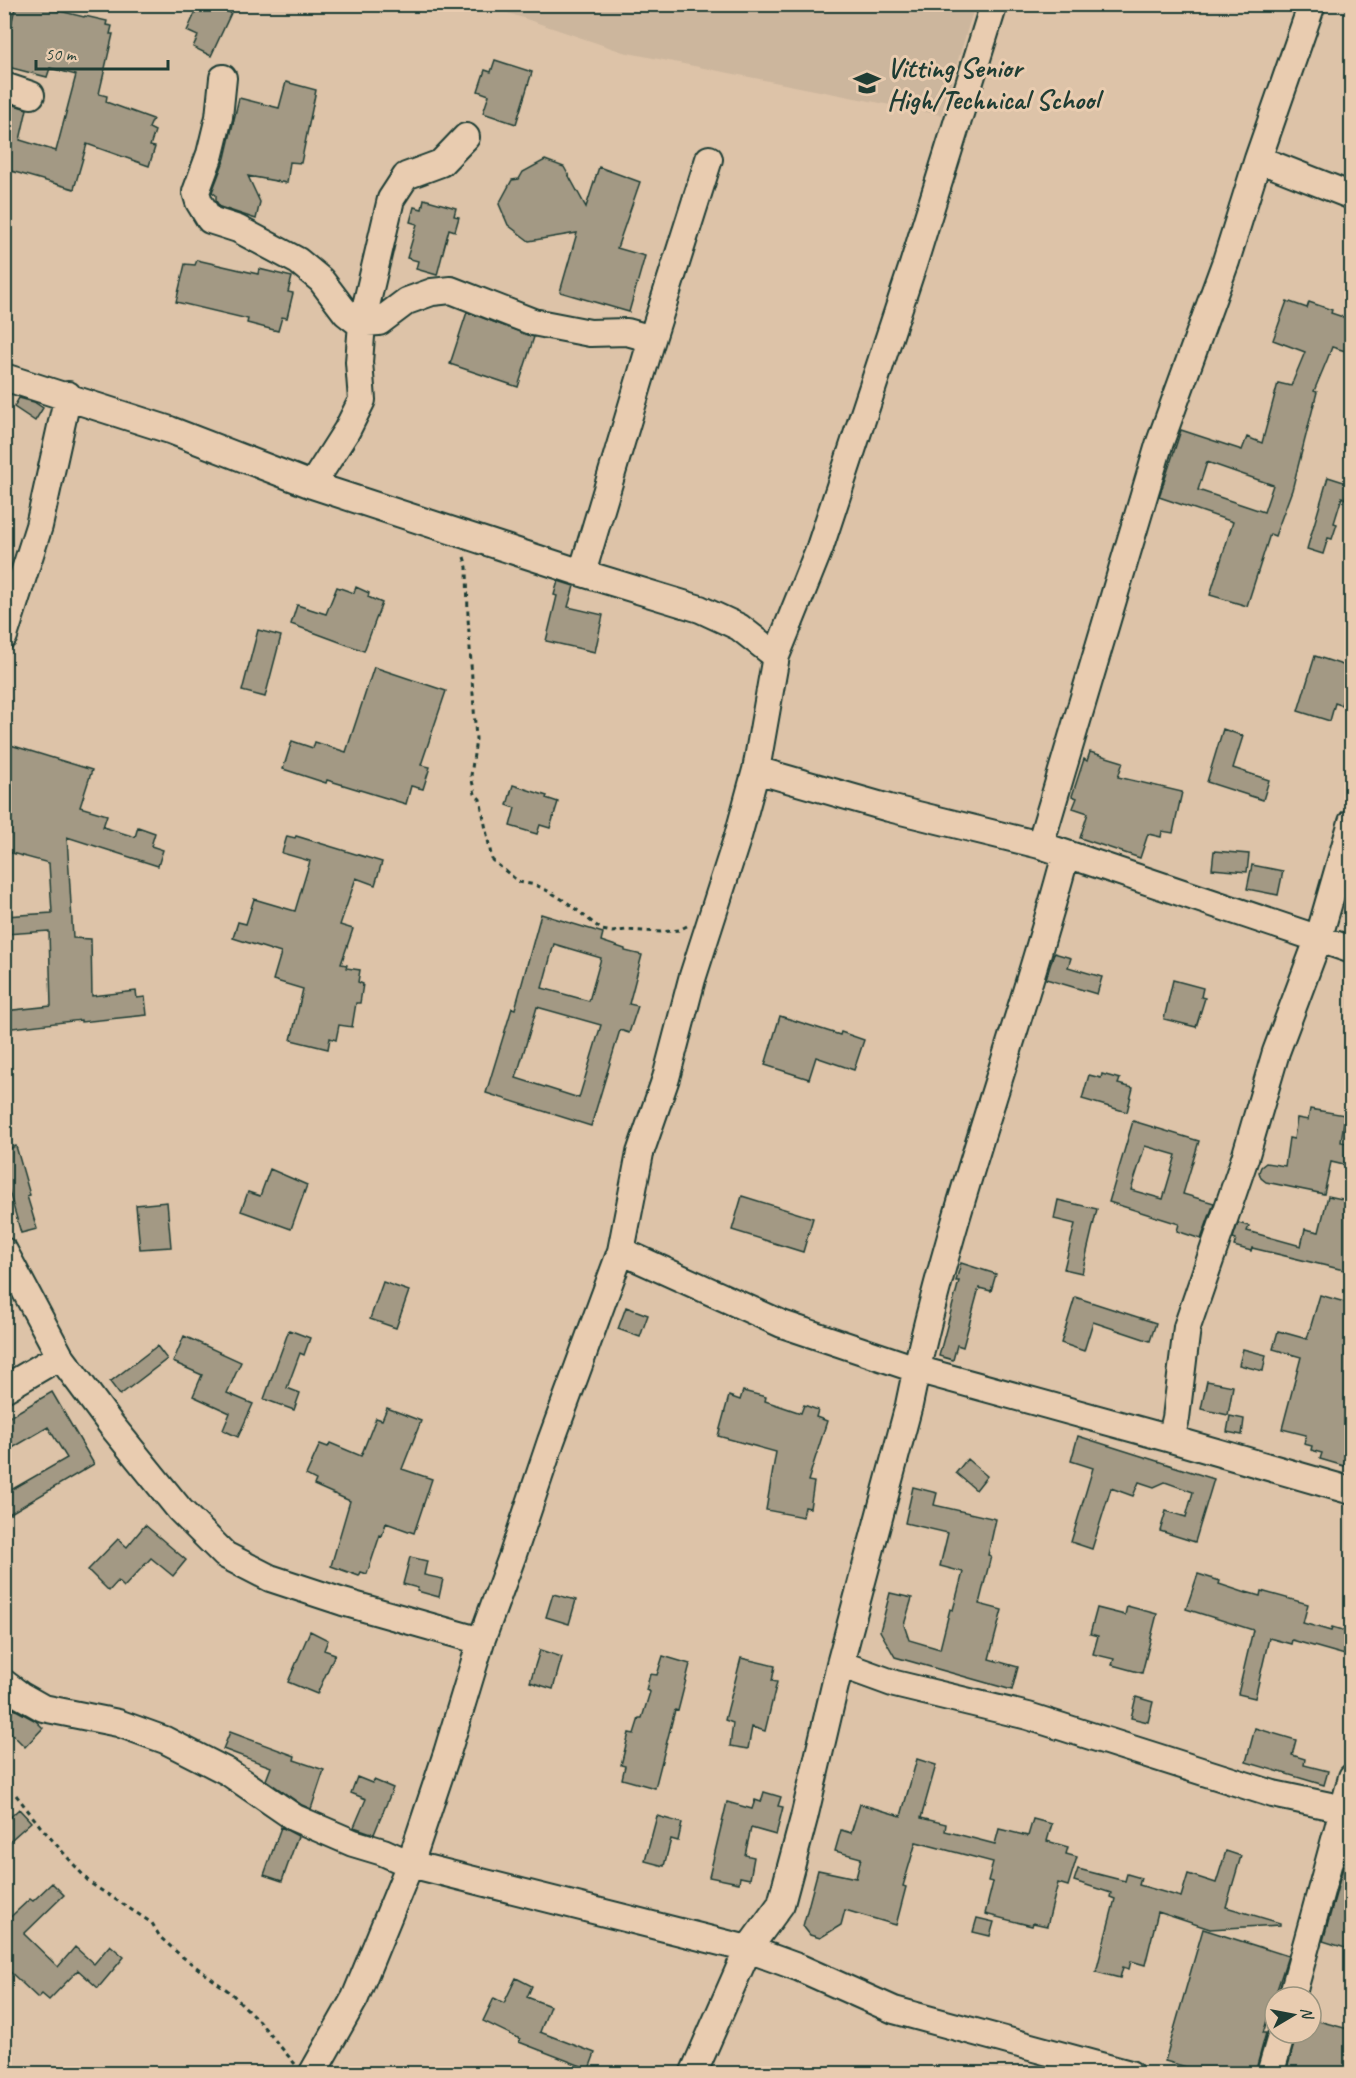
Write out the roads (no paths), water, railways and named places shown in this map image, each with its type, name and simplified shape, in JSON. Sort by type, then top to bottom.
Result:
[{"type":"street","points":[[312,2073],[355,1998],[410,1864],[481,1641],[621,1251],[640,1153],[666,1078],[756,770],[776,656],[820,547],[913,265],[994,4]]},
{"type":"street","points":[[1040,845],[1160,445],[1226,261],[1258,159],[1312,4]]},
{"type":"street","points":[[223,78],[219,117],[196,192],[199,202],[210,220],[238,229],[298,261],[321,280],[346,313],[355,320],[362,323],[379,322],[407,301],[432,292],[450,290],[533,322],[590,333],[627,332],[652,339]]},
{"type":"street","points":[[4,86],[31,94]]},
{"type":"street","points":[[312,485],[347,430],[362,400],[359,362],[362,323],[391,199],[406,176],[441,163],[466,137]]},
{"type":"street","points":[[582,573],[709,159]]},
{"type":"street","points":[[1258,159],[1352,196]]},
{"type":"street","points":[[4,376],[170,429],[312,485],[700,609],[739,627],[776,656]]},
{"type":"street","points":[[4,636],[39,526],[68,396]]},
{"type":"street","points":[[756,770],[889,808],[1040,845],[1352,950]]},
{"type":"street","points":[[1171,1439],[1188,1327],[1245,1158],[1276,1052],[1318,940],[1352,822]]},
{"type":"street","points":[[693,2073],[748,1949],[781,1904],[804,1818],[840,1664],[956,1219],[1043,940],[1066,854]]},
{"type":"street","points":[[4,1251],[60,1356],[112,1426],[180,1510],[225,1555],[270,1578],[344,1602],[481,1641]]},
{"type":"street","points":[[621,1251],[782,1324],[916,1369],[1352,1491]]},
{"type":"street","points":[[4,1389],[60,1356]]},
{"type":"street","points":[[840,1664],[895,1684],[1028,1716],[1274,1794],[1344,1809]]},
{"type":"street","points":[[4,1683],[43,1708],[118,1723],[165,1740],[228,1772],[295,1818],[410,1864],[748,1949],[800,1968],[894,2010],[1130,2073]]},
{"type":"street","points":[[1295,1985],[1352,1777]]},
{"type":"street","points":[[1270,2073],[1278,2045]]},
{"type":"place","name":"Vitting Senior High/Technical School","points":[[867,83]]}]
